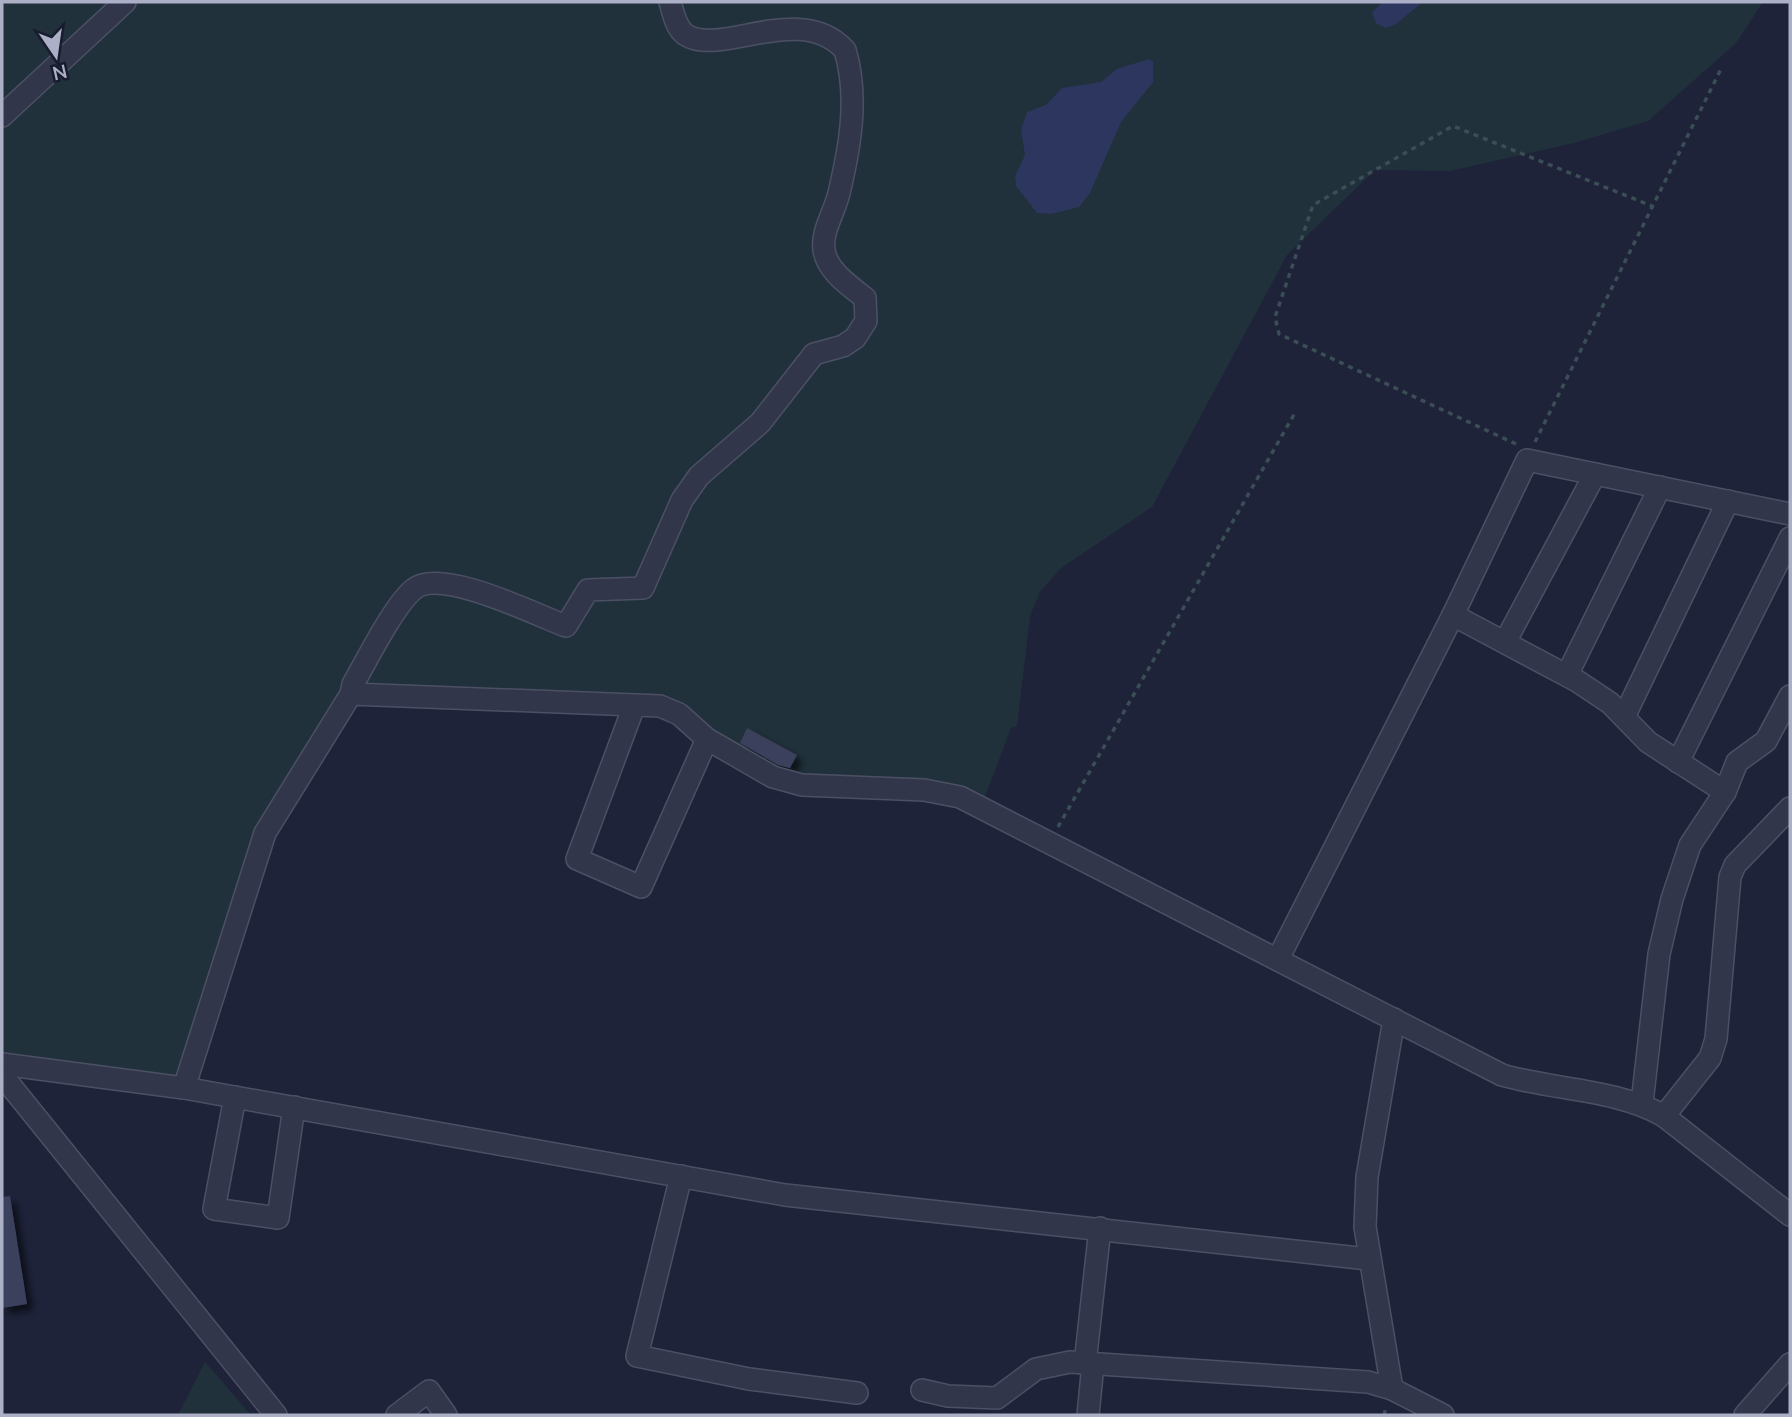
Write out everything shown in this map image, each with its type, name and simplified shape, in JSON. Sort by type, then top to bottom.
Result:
[{"type":"street","points":[[2,116],[125,2]]},
{"type":"street","points":[[184,1088],[265,833],[351,694],[359,673],[404,600],[415,587],[433,582],[458,585],[566,626],[588,590],[643,588],[682,500],[699,476],[760,423],[814,354],[843,346],[855,338],[866,321],[865,298],[845,283],[829,264],[823,248],[839,195],[854,109],[845,50],[826,35],[798,30],[757,31],[707,41],[685,35],[678,26],[670,2]]},
{"type":"street","points":[[1278,959],[1453,615],[1529,455],[1595,474],[1790,514]]},
{"type":"street","points":[[1505,642],[1595,474]]},
{"type":"street","points":[[1567,675],[1660,487]]},
{"type":"street","points":[[1623,717],[1728,501]]},
{"type":"street","points":[[1678,762],[1790,538]]},
{"type":"street","points":[[1453,615],[1567,675],[1610,703],[1648,742],[1725,792]]},
{"type":"street","points":[[351,694],[660,706],[679,715],[707,740],[773,777],[802,785],[924,790],[960,796],[1502,1075],[1534,1084],[1642,1103],[1664,1116],[1790,1215]]},
{"type":"street","points":[[1642,1103],[1659,954],[1672,899],[1690,845],[1725,792],[1737,762],[1766,741],[1790,696]]},
{"type":"street","points":[[634,706],[577,859],[642,887],[707,740]]},
{"type":"street","points":[[1664,1116],[1710,1058],[1716,1039],[1730,877],[1735,865],[1790,808]]},
{"type":"street","points":[[1392,1388],[1368,1259],[1365,1227],[1367,1177],[1394,1019]]},
{"type":"street","points":[[4,1065],[184,1088],[507,1144],[515,1149],[681,1175],[786,1195],[1368,1259]]},
{"type":"street","points":[[4,1065],[276,1415]]},
{"type":"street","points":[[235,1097],[214,1209],[278,1217],[294,1107]]},
{"type":"street","points":[[681,1175],[637,1356],[749,1379],[857,1393]]},
{"type":"street","points":[[1088,1415],[1089,1364],[1100,1228]]},
{"type":"street","points":[[922,1390],[972,1398],[997,1398],[1036,1369],[1070,1363],[1368,1382],[1392,1388],[1443,1415]]},
{"type":"street","points":[[1745,1415],[1790,1364]]},
{"type":"street","points":[[397,1415],[429,1391],[446,1415]]},
{"type":"path","points":[[1652,206],[1453,126],[1313,205],[1275,317],[1279,334],[1529,455],[1722,67]]},
{"type":"path","points":[[1049,841],[1296,411]]},
{"type":"shaded area","points":[[2,2],[1763,2],[1736,43],[1648,121],[1574,143],[1450,171],[1375,170],[1287,255],[1152,507],[1061,568],[1040,592],[1030,616],[1017,726],[1011,728],[984,799],[836,789],[766,767],[686,708],[362,684],[367,651],[251,841],[182,1072],[176,1077],[24,1061],[2,1054]]},
{"type":"shaded area","points":[[205,1362],[251,1415],[178,1415]]},
{"type":"water","points":[[1383,2],[1423,2],[1396,24],[1386,28],[1376,23],[1372,12]]},
{"type":"water","points":[[1149,59],[1153,62],[1153,82],[1121,122],[1090,193],[1079,207],[1051,214],[1037,213],[1016,186],[1015,176],[1025,155],[1021,130],[1027,112],[1046,105],[1062,88],[1101,82],[1117,69]]},
{"type":"building","points":[[747,728],[797,755],[790,768],[778,765],[740,743]]},
{"type":"building","points":[[10,1196],[27,1304],[2,1308],[2,1197]]}]
